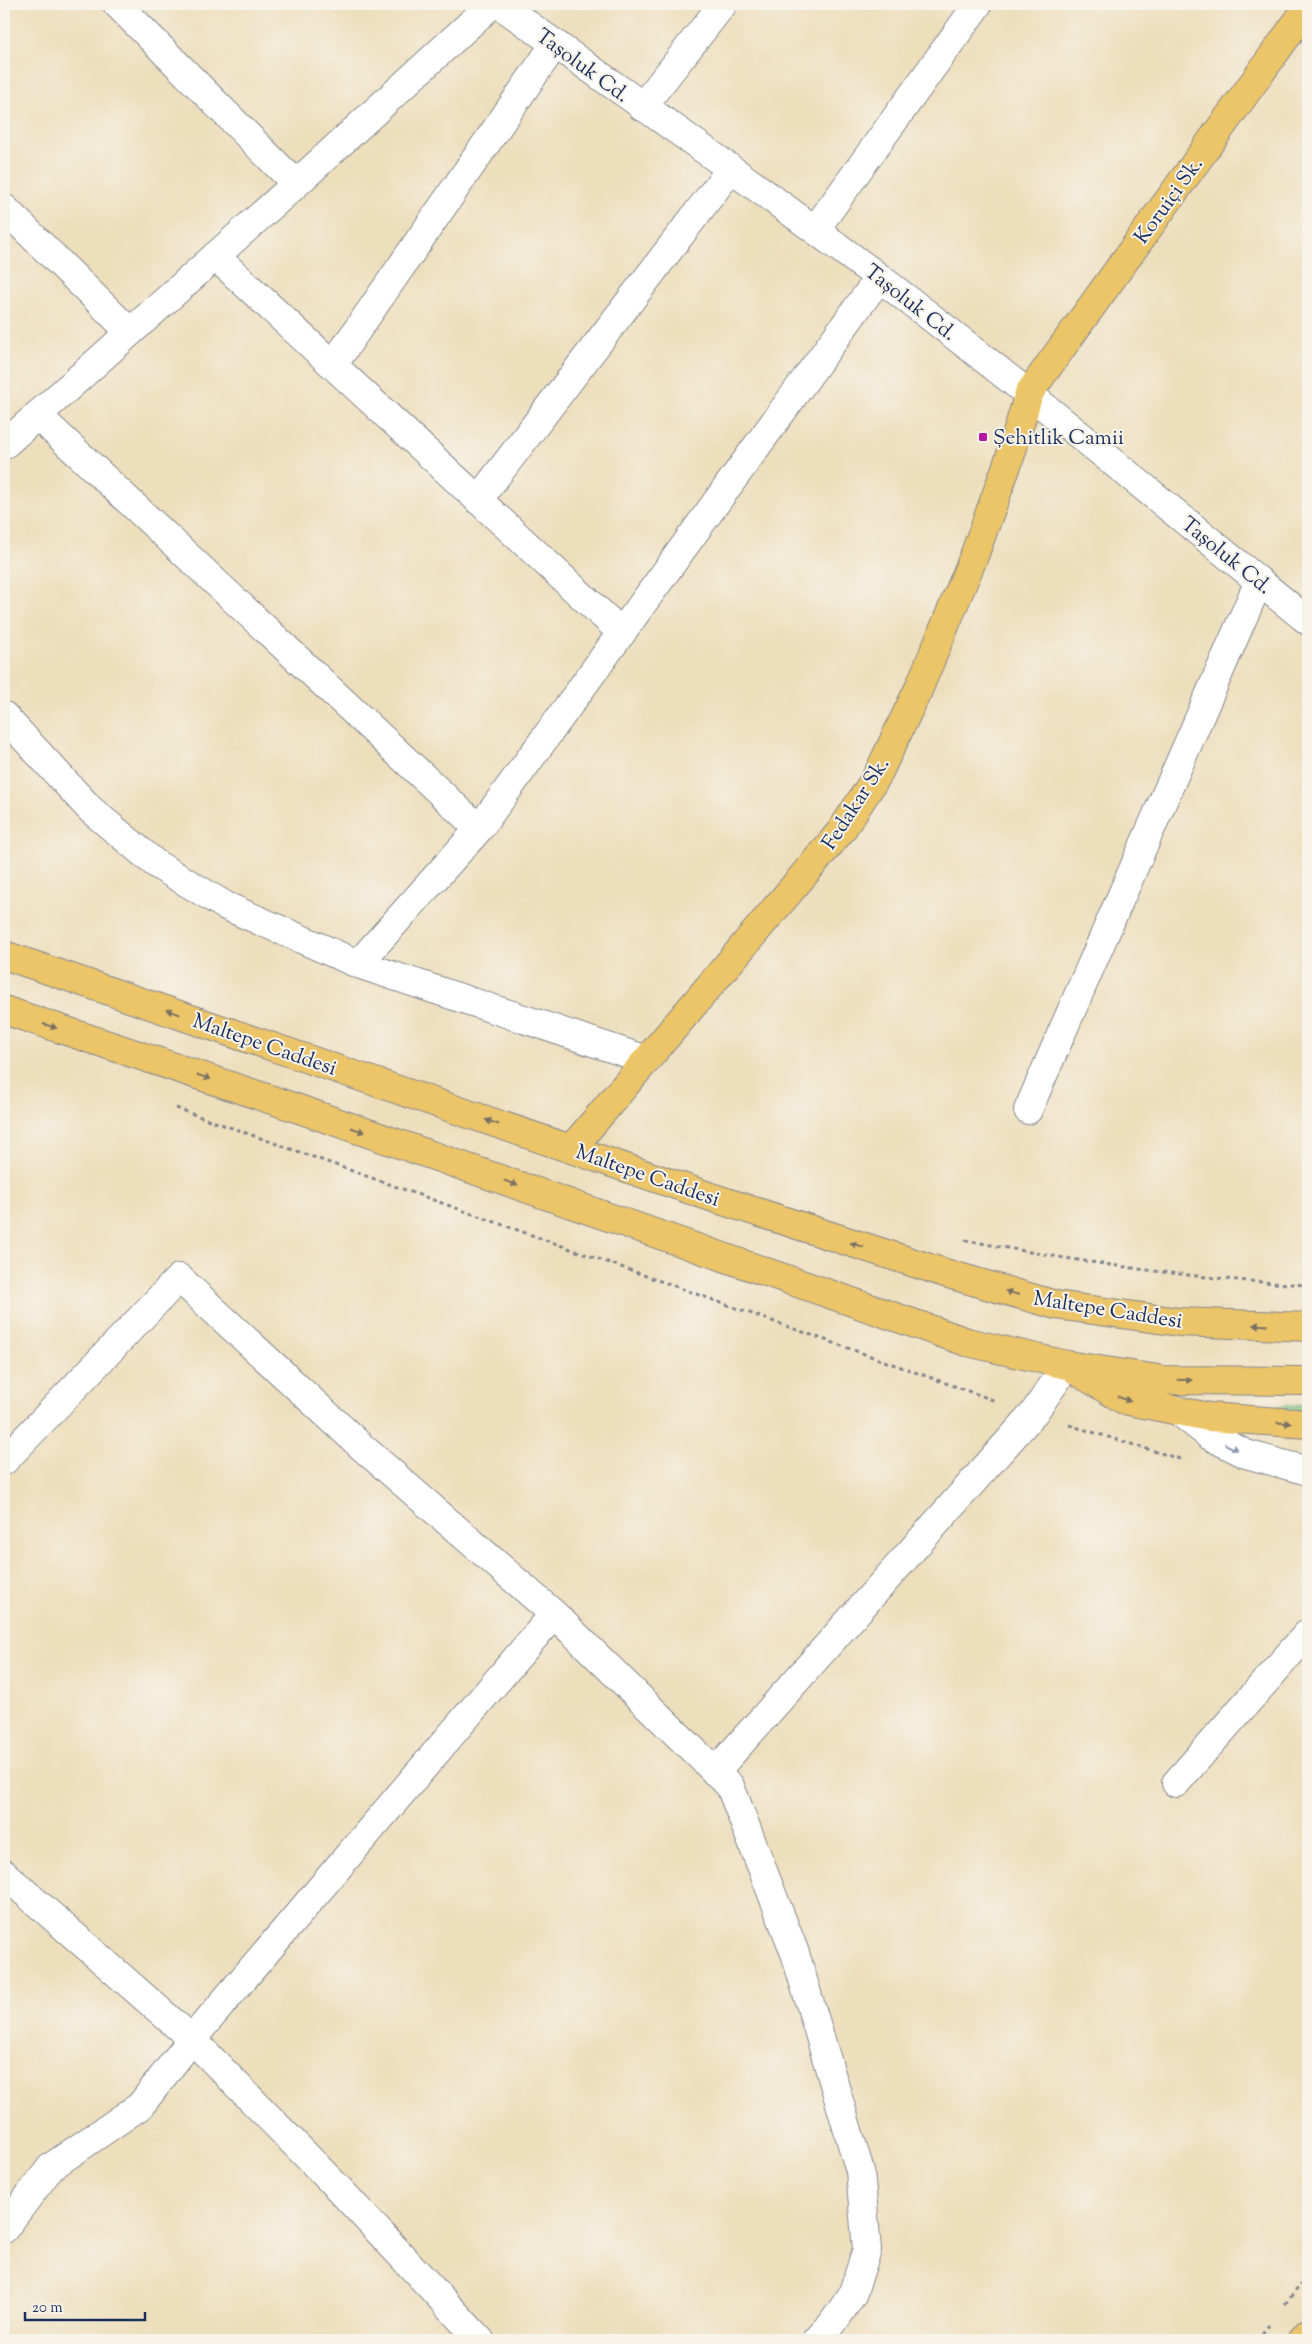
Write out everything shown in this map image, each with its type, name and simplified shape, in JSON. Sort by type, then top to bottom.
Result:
[{"type":"main road","name":"Koruiçi Sk.","points":[[1029,393],[1305,18]]},
{"type":"main road","name":"Fedakar Sk.","points":[[571,1149],[842,830],[877,776],[919,688],[974,556],[1010,457],[1029,393]]},
{"type":"main road","name":"Maltepe Caddesi","points":[[4,955],[571,1149],[945,1274],[1056,1306],[1179,1322],[1308,1327]]},
{"type":"main road","points":[[4,1010],[299,1109],[967,1342],[1067,1365],[1164,1380],[1308,1381]]},
{"type":"main road","points":[[1067,1365],[1124,1400],[1209,1417],[1308,1424]]},
{"type":"main road","points":[[1302,2340],[1308,2333]]},
{"type":"street","points":[[117,4],[296,184]]},
{"type":"street","points":[[4,445],[296,184],[492,4]]},
{"type":"street","name":"Taşoluk Cd.","points":[[499,4],[815,230],[879,278],[1029,393],[1308,621]]},
{"type":"street","points":[[642,107],[723,4]]},
{"type":"street","points":[[815,230],[978,4]]},
{"type":"street","points":[[333,365],[555,44]]},
{"type":"street","points":[[478,500],[730,170]]},
{"type":"street","points":[[4,208],[130,332]]},
{"type":"street","points":[[215,256],[622,632]]},
{"type":"street","points":[[358,964],[479,829],[879,278]]},
{"type":"street","points":[[37,414],[479,829]]},
{"type":"street","points":[[1028,1110],[1259,581]]},
{"type":"street","points":[[4,716],[91,810],[156,864],[226,906],[358,964],[647,1060]]},
{"type":"street","points":[[4,1461],[179,1278],[362,1447],[554,1614],[730,1786],[794,1953],[860,2172],[867,2250],[852,2295],[832,2324],[817,2340]]},
{"type":"street","points":[[715,1772],[1033,1414],[1067,1365]]},
{"type":"street","points":[[1177,1410],[1210,1436],[1246,1454],[1308,1471]]},
{"type":"street","points":[[4,2229],[51,2167],[140,2106],[192,2039],[554,1614]]},
{"type":"street","points":[[1176,1783],[1308,1633]]},
{"type":"street","points":[[4,1874],[192,2039],[340,2190],[480,2340]]},
{"type":"path","points":[[172,1106],[1033,1414],[1185,1460]]},
{"type":"path","points":[[956,1238],[1100,1263],[1198,1275],[1308,1285]]},
{"type":"green space","points":[[1308,1404],[1308,1415],[1255,1408]]},
{"type":"place","name":"Şehitlik Camii","points":[[983,437]]}]
